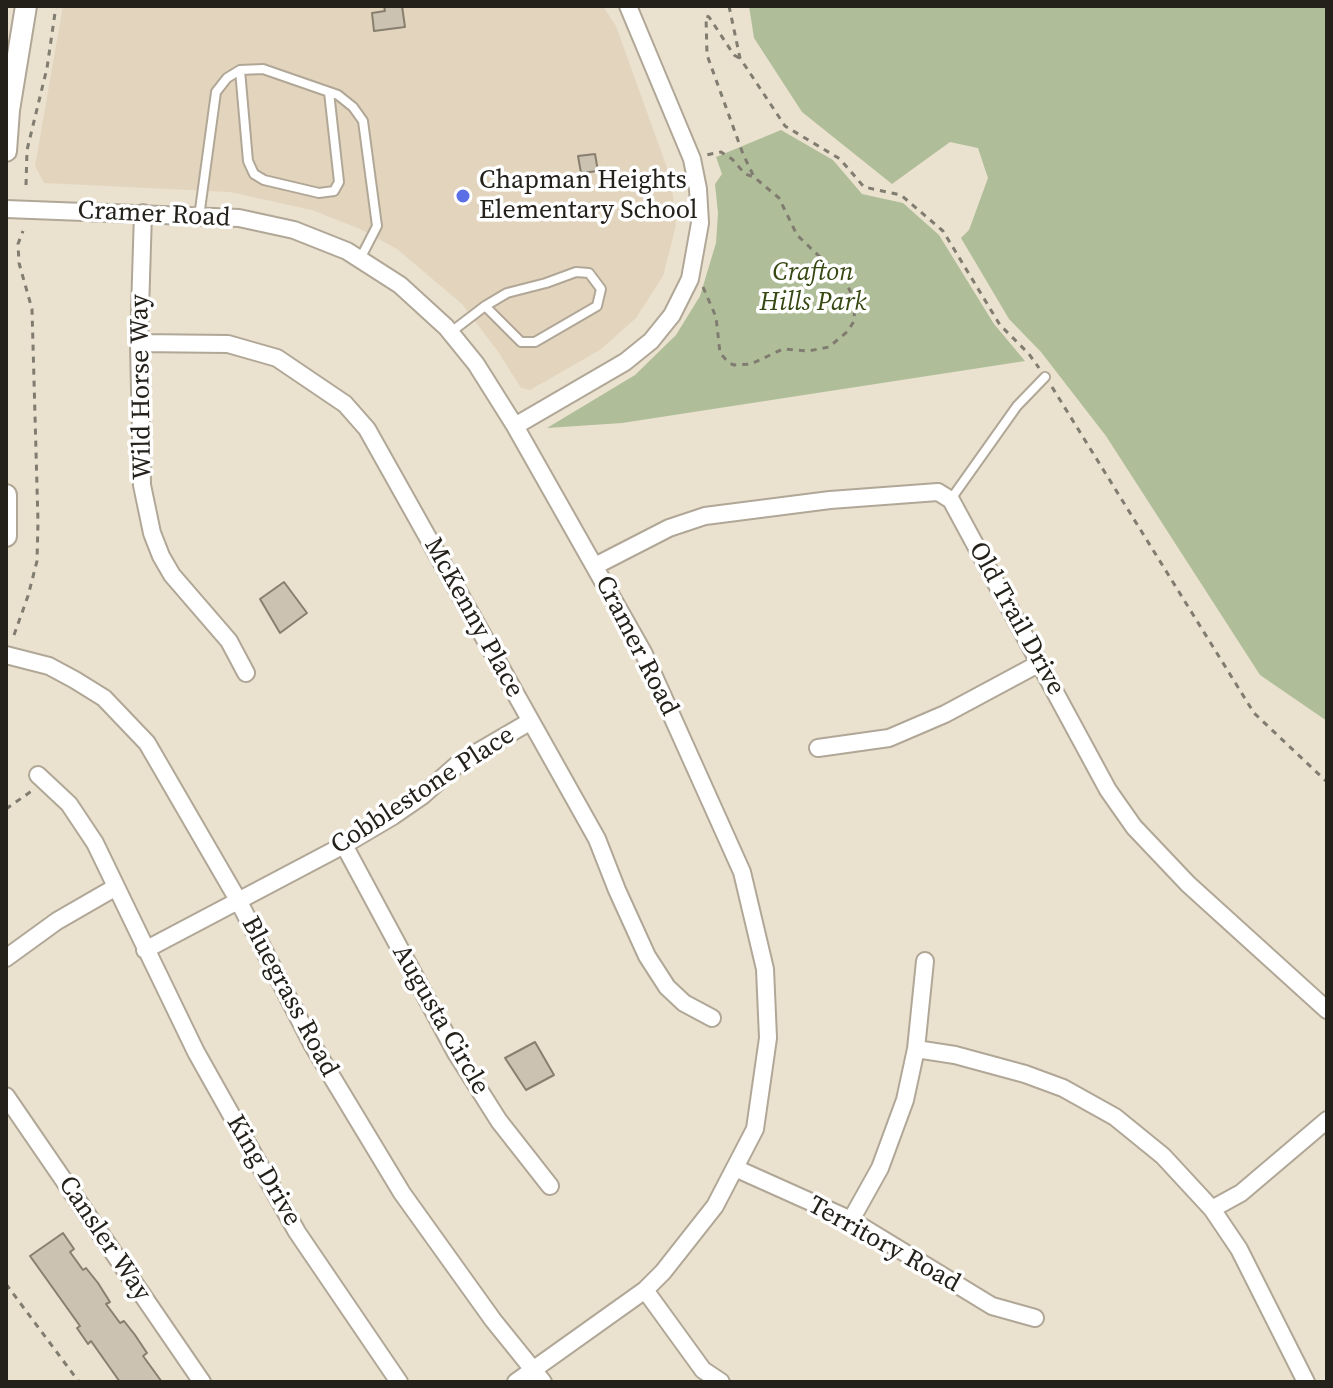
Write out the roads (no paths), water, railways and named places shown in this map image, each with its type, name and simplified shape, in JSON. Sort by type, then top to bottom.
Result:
[{"type":"street","points":[[6,151],[9,110],[26,6]]},
{"type":"street","points":[[515,426],[625,362],[651,341],[672,315],[690,279],[700,223],[692,159],[628,6]]},
{"type":"street","name":"Cramer Road","points":[[6,209],[239,218],[294,230],[347,251],[400,285],[450,332],[476,364],[515,426],[644,654],[742,872],[759,941],[765,969],[768,1038],[755,1129],[715,1206],[690,1240],[645,1290],[538,1375]]},
{"type":"street","name":"Wild Horse Way","points":[[143,213],[139,343],[142,485],[152,533],[172,575],[229,641],[246,673]]},
{"type":"street","name":"McKenny Place","points":[[139,343],[228,344],[277,358],[345,404],[367,429],[597,839],[647,956],[667,987],[684,1003],[712,1018]]},
{"type":"street","points":[[595,566],[669,528],[705,516],[925,492],[938,492],[951,500]]},
{"type":"street","points":[[6,495],[6,536]]},
{"type":"street","name":"Old Trail Drive","points":[[951,500],[1108,790],[1134,827],[1188,884],[1327,1010]]},
{"type":"street","name":"Bluegrass Road","points":[[6,655],[49,666],[104,698],[126,718],[162,765],[238,900],[312,1044],[402,1193],[493,1320],[538,1375]]},
{"type":"street","points":[[818,748],[889,738],[945,714],[1040,663]]},
{"type":"street","name":"Cobblestone Place","points":[[145,950],[344,845],[422,796],[459,763],[531,721]]},
{"type":"street","name":"King Drive","points":[[38,775],[69,804],[95,843],[196,1052],[297,1232],[399,1382]]},
{"type":"street","name":"Augusta Circle","points":[[344,845],[456,1053],[499,1121],[550,1186]]},
{"type":"street","points":[[6,958],[57,921],[116,887]]},
{"type":"street","points":[[851,1220],[880,1168],[905,1100],[916,1049],[925,961]]},
{"type":"street","points":[[916,1049],[955,1055],[1063,1088],[1115,1117],[1163,1156],[1212,1209],[1239,1249],[1306,1382]]},
{"type":"street","name":"Cansler Way","points":[[6,1096],[202,1382]]},
{"type":"street","points":[[1212,1209],[1241,1193],[1327,1120]]},
{"type":"street","name":"Territory Road","points":[[735,1168],[851,1220],[992,1306],[1035,1318]]},
{"type":"street","points":[[645,1290],[703,1370],[721,1382]]},
{"type":"street","points":[[516,1382],[538,1375]]},
{"type":"lane","points":[[199,217],[216,92],[227,78],[240,70],[263,69],[338,95],[353,107],[363,121],[377,226],[360,259]]},
{"type":"lane","points":[[240,70],[248,161],[254,174],[264,180],[319,193],[334,191],[339,182],[329,92]]},
{"type":"lane","points":[[450,332],[485,306],[507,293],[576,272],[589,273],[601,289],[597,306],[535,342],[521,342],[485,306]]},
{"type":"lane","points":[[951,500],[1017,406],[1045,377]]},
{"type":"place","name":"Chapman Heights Elementary School","points":[[463,196]]},
{"type":"park label","name":"Crafton Hills Park","points":[[813,288]]}]
